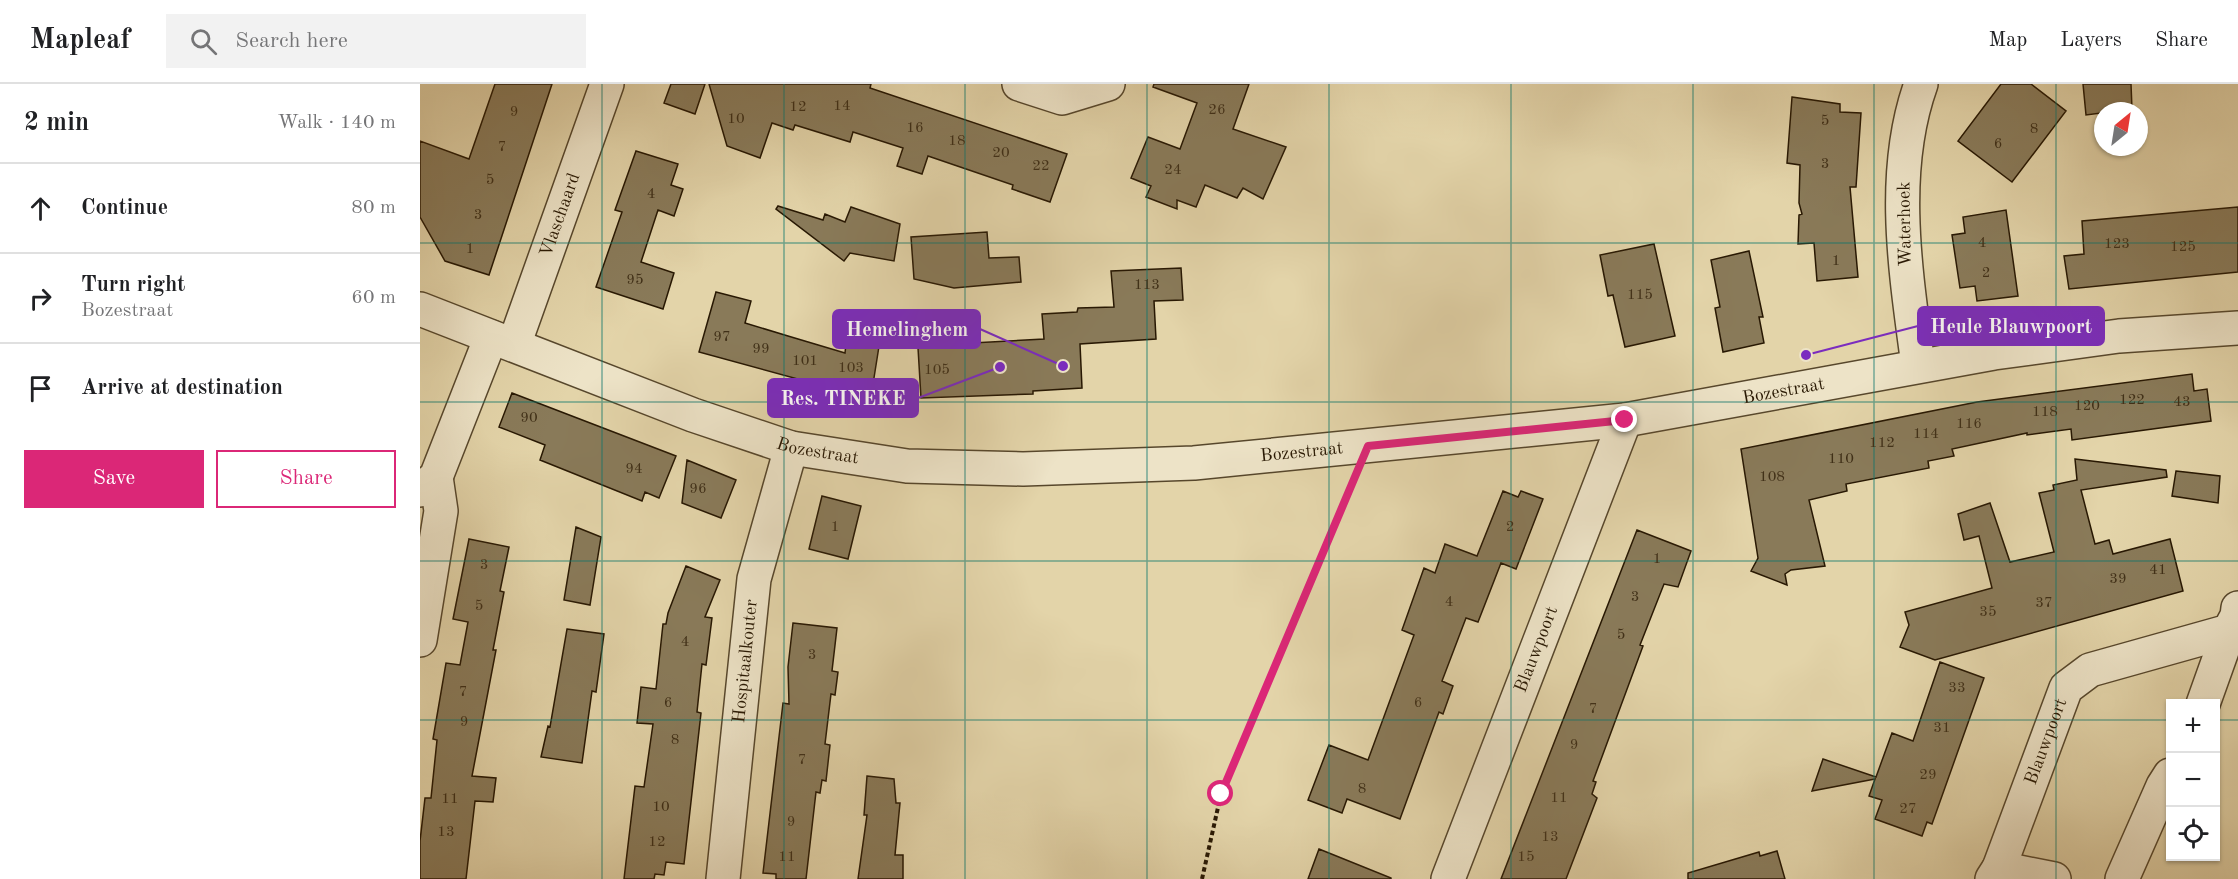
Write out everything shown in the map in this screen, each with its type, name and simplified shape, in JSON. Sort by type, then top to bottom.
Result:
[{"type":"street","name":"Vlaschaard","points":[[428,484],[503,341],[607,84]]},
{"type":"street","points":[[1019,84],[1062,98],[1108,84]]},
{"type":"street","name":"Waterhoek","points":[[1918,365],[1904,259],[1904,162],[1921,84]]},
{"type":"street","name":"Bozestraat","points":[[420,309],[693,415],[791,448],[907,466],[1023,469],[1194,463],[1625,420],[1918,365],[2119,336],[2238,328]]},
{"type":"street","name":"Blauwpoort","points":[[1448,879],[1625,420]]},
{"type":"street","name":"Hospitaalkouter","points":[[723,879],[754,579],[791,448]]},
{"type":"street","points":[[420,640],[441,511],[428,484]]},
{"type":"street","points":[[2205,699],[2233,619]]},
{"type":"street","name":"Blauwpoort","points":[[1996,874],[2066,688],[2090,670],[2233,619]]},
{"type":"street","points":[[2122,879],[2166,781]]},
{"type":"street","points":[[1996,874],[2054,879]]},
{"type":"path","points":[[1202,879],[1221,794],[1368,446]]},
{"type":"building","points":[[495,84],[552,84],[489,275],[445,261],[420,217],[420,141],[469,159]]},
{"type":"building","points":[[671,84],[705,84],[695,114],[664,103]]},
{"type":"building","points":[[709,84],[871,84],[870,88],[1067,154],[1050,202],[1012,189],[1013,185],[928,156],[922,174],[897,166],[903,148],[853,132],[850,142],[795,125],[793,130],[772,123],[760,158],[727,146]]},
{"type":"building","points":[[1154,84],[1249,84],[1233,129],[1286,147],[1263,199],[1243,188],[1237,198],[1205,185],[1196,207],[1177,200],[1177,209],[1146,197],[1151,186],[1131,178],[1148,137],[1180,149],[1197,103],[1153,87]]},
{"type":"building","points":[[2001,84],[2031,84],[2066,111],[2012,182],[1958,141]]},
{"type":"building","points":[[2083,84],[2131,84],[2132,102],[2094,102],[2094,114],[2086,115]]},
{"type":"building","points":[[1792,97],[1840,104],[1840,112],[1861,113],[1856,187],[1850,187],[1858,277],[1817,281],[1814,243],[1798,244],[1799,215],[1802,214],[1799,203],[1800,165],[1787,163]]},
{"type":"building","points":[[636,151],[678,164],[671,185],[683,189],[674,216],[658,210],[641,262],[674,273],[663,309],[596,287],[622,212],[615,210]]},
{"type":"building","points":[[778,206],[823,220],[825,214],[845,222],[851,207],[900,224],[894,261],[850,253],[844,261],[776,209]]},
{"type":"building","points":[[2238,207],[2238,272],[2069,289],[2064,256],[2084,254],[2082,221]]},
{"type":"building","points":[[2006,210],[2018,296],[1977,301],[1975,286],[1960,288],[1952,235],[1965,233],[1963,217]]},
{"type":"building","points":[[987,232],[989,258],[1019,257],[1021,282],[954,288],[914,279],[911,237]]},
{"type":"building","points":[[1654,244],[1675,336],[1625,347],[1613,295],[1608,296],[1600,255]]},
{"type":"building","points":[[1749,251],[1763,317],[1759,317],[1764,343],[1723,352],[1715,308],[1720,307],[1711,260]]},
{"type":"building","points":[[1181,268],[1183,300],[1154,301],[1156,339],[1080,344],[1082,388],[1033,391],[1033,394],[921,398],[917,331],[953,329],[954,344],[1044,339],[1042,314],[1077,312],[1078,308],[1114,307],[1111,271]]},
{"type":"building","points":[[716,292],[751,301],[745,323],[845,353],[847,335],[880,340],[873,384],[863,383],[860,396],[699,352]]},
{"type":"building","points":[[2192,374],[2194,391],[2207,389],[2211,421],[2072,440],[2071,429],[2027,435],[2027,433],[1952,449],[1954,456],[1928,461],[1929,468],[1846,484],[1847,491],[1809,500],[1825,566],[1791,570],[1785,574],[1787,585],[1751,571],[1758,558],[1741,449],[1977,402]]},
{"type":"building","points":[[512,393],[676,456],[659,498],[645,492],[642,501],[540,460],[545,445],[499,427]]},
{"type":"building","points":[[2075,459],[2166,470],[2167,477],[2081,490],[2095,544],[2109,540],[2113,554],[2170,539],[2183,591],[1935,660],[1900,647],[1909,625],[1905,612],[1992,588],[1979,536],[1964,540],[1958,514],[1990,503],[2010,562],[2054,552],[2039,493],[2054,490],[2053,485],[2077,480]]},
{"type":"building","points":[[687,460],[736,480],[721,518],[682,503]]},
{"type":"building","points":[[2176,471],[2220,476],[2218,503],[2172,496]]},
{"type":"building","points":[[1503,491],[1518,497],[1521,491],[1543,499],[1516,569],[1501,563],[1478,622],[1466,618],[1442,681],[1453,686],[1443,714],[1439,712],[1400,819],[1347,799],[1342,813],[1308,800],[1329,745],[1368,760],[1414,635],[1402,630],[1424,568],[1435,573],[1445,544],[1477,556]]},
{"type":"building","points":[[822,496],[861,506],[848,559],[809,549]]},
{"type":"building","points":[[576,527],[601,537],[590,605],[564,600]]},
{"type":"building","points":[[1637,530],[1691,551],[1678,587],[1664,584],[1640,645],[1643,646],[1593,781],[1596,782],[1592,794],[1597,798],[1566,879],[1501,879]]},
{"type":"building","points":[[469,539],[509,547],[500,591],[504,592],[493,650],[496,650],[472,776],[496,778],[493,802],[475,801],[466,879],[420,879],[420,841],[425,798],[431,798],[437,740],[433,739],[446,663],[460,665],[468,622],[453,619]]},
{"type":"building","points":[[686,566],[720,580],[705,617],[712,618],[706,665],[702,664],[697,712],[701,713],[684,864],[666,862],[664,875],[655,874],[654,879],[624,879],[635,786],[644,787],[653,724],[637,723],[641,687],[656,689],[663,624],[666,624]]},
{"type":"building","points":[[793,623],[837,628],[832,671],[838,672],[835,695],[831,694],[825,744],[830,745],[826,781],[822,780],[820,793],[816,792],[806,879],[776,879],[776,874],[763,873],[783,703],[789,704],[788,667]]},
{"type":"building","points":[[567,629],[604,634],[596,692],[592,691],[582,763],[541,757],[548,726],[550,727]]},
{"type":"building","points":[[1940,662],[1984,678],[1932,824],[1927,822],[1922,836],[1875,819],[1882,800],[1869,796],[1875,779],[1812,791],[1823,759],[1876,777],[1892,733],[1913,741]]},
{"type":"building","points":[[867,776],[894,779],[896,803],[900,803],[895,855],[903,855],[903,879],[858,879],[867,815],[864,815]]},
{"type":"building","points":[[1319,849],[1391,878],[1391,879],[1308,879]]},
{"type":"building","points":[[1777,851],[1785,879],[1688,879],[1688,873],[1759,852],[1760,856]]},
{"type":"place","name":"Heule Blauwpoort","points":[[1806,355]]},
{"type":"place","name":"Hemelinghem","points":[[1063,366]]},
{"type":"place","name":"Res. TINEKE","points":[[1000,367]]},
{"type":"route","points":[[1221,794],[1368,446],[1625,420]]}]
